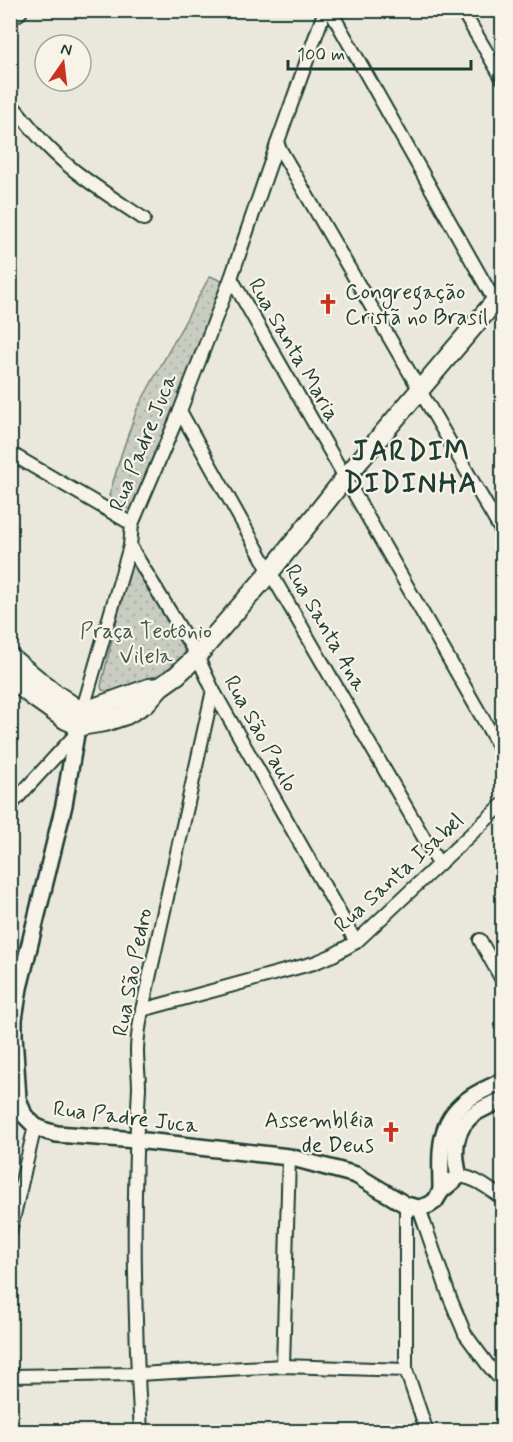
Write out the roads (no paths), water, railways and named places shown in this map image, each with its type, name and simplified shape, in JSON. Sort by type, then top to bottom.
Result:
[{"type":"main road","points":[[10,14],[17,10]]},
{"type":"main road","points":[[10,677],[66,720],[79,724],[105,722],[126,715],[146,703],[160,687],[197,656],[270,572],[345,478],[500,303]]},
{"type":"main road","points":[[10,657],[54,693],[79,724]]},
{"type":"street","name":"Rua Padre Juca","points":[[325,10],[231,278],[180,411],[132,524],[130,546],[79,724],[64,805],[15,995],[13,1059],[18,1099],[24,1115],[35,1126],[57,1134],[136,1140],[289,1157],[356,1175],[413,1207]]},
{"type":"street","points":[[330,10],[500,303]]},
{"type":"street","points":[[462,10],[502,78]]},
{"type":"street","points":[[10,103],[47,146],[68,165],[91,184],[144,219]]},
{"type":"street","points":[[277,144],[502,532]]},
{"type":"street","name":"Rua Santa Maria","points":[[231,278],[502,752]]},
{"type":"street","name":"Rua Santa Ana","points":[[180,411],[439,864]]},
{"type":"street","points":[[10,453],[132,524]]},
{"type":"street","name":"Rua São Paulo","points":[[130,546],[197,656],[213,690],[356,942]]},
{"type":"street","name":"Rua São Pedro","points":[[141,1431],[135,1271],[139,1081],[137,1051],[142,1010],[213,690]]},
{"type":"street","points":[[10,806],[79,724]]},
{"type":"street","name":"Rua Santa Isabel","points":[[142,1010],[314,963],[356,942],[502,805]]},
{"type":"street","points":[[480,940],[502,980]]},
{"type":"street","points":[[441,1191],[442,1136],[448,1121],[455,1111],[472,1096],[502,1081]]},
{"type":"street","points":[[459,1176],[456,1149],[462,1126],[475,1113],[502,1100]]},
{"type":"street","points":[[10,1232],[35,1126]]},
{"type":"street","points":[[283,1366],[289,1157]]},
{"type":"street","points":[[413,1207],[429,1205],[435,1201],[441,1191],[459,1176],[470,1177],[478,1181],[502,1198]]},
{"type":"street","points":[[413,1207],[406,1370],[428,1431]]},
{"type":"street","points":[[413,1207],[465,1334],[502,1381]]},
{"type":"street","points":[[10,1376],[138,1374],[283,1366],[406,1370]]},
{"type":"place","name":"Congregação Cristã no Brasil","points":[[328,304]]},
{"type":"place","name":"Assembléia de Deus","points":[[391,1132]]},
{"type":"district","name":"JARDIM DIDINHA","points":[[411,466]]},
{"type":"park label","name":"Praça Teotônio Vilela","points":[[146,642]]}]
